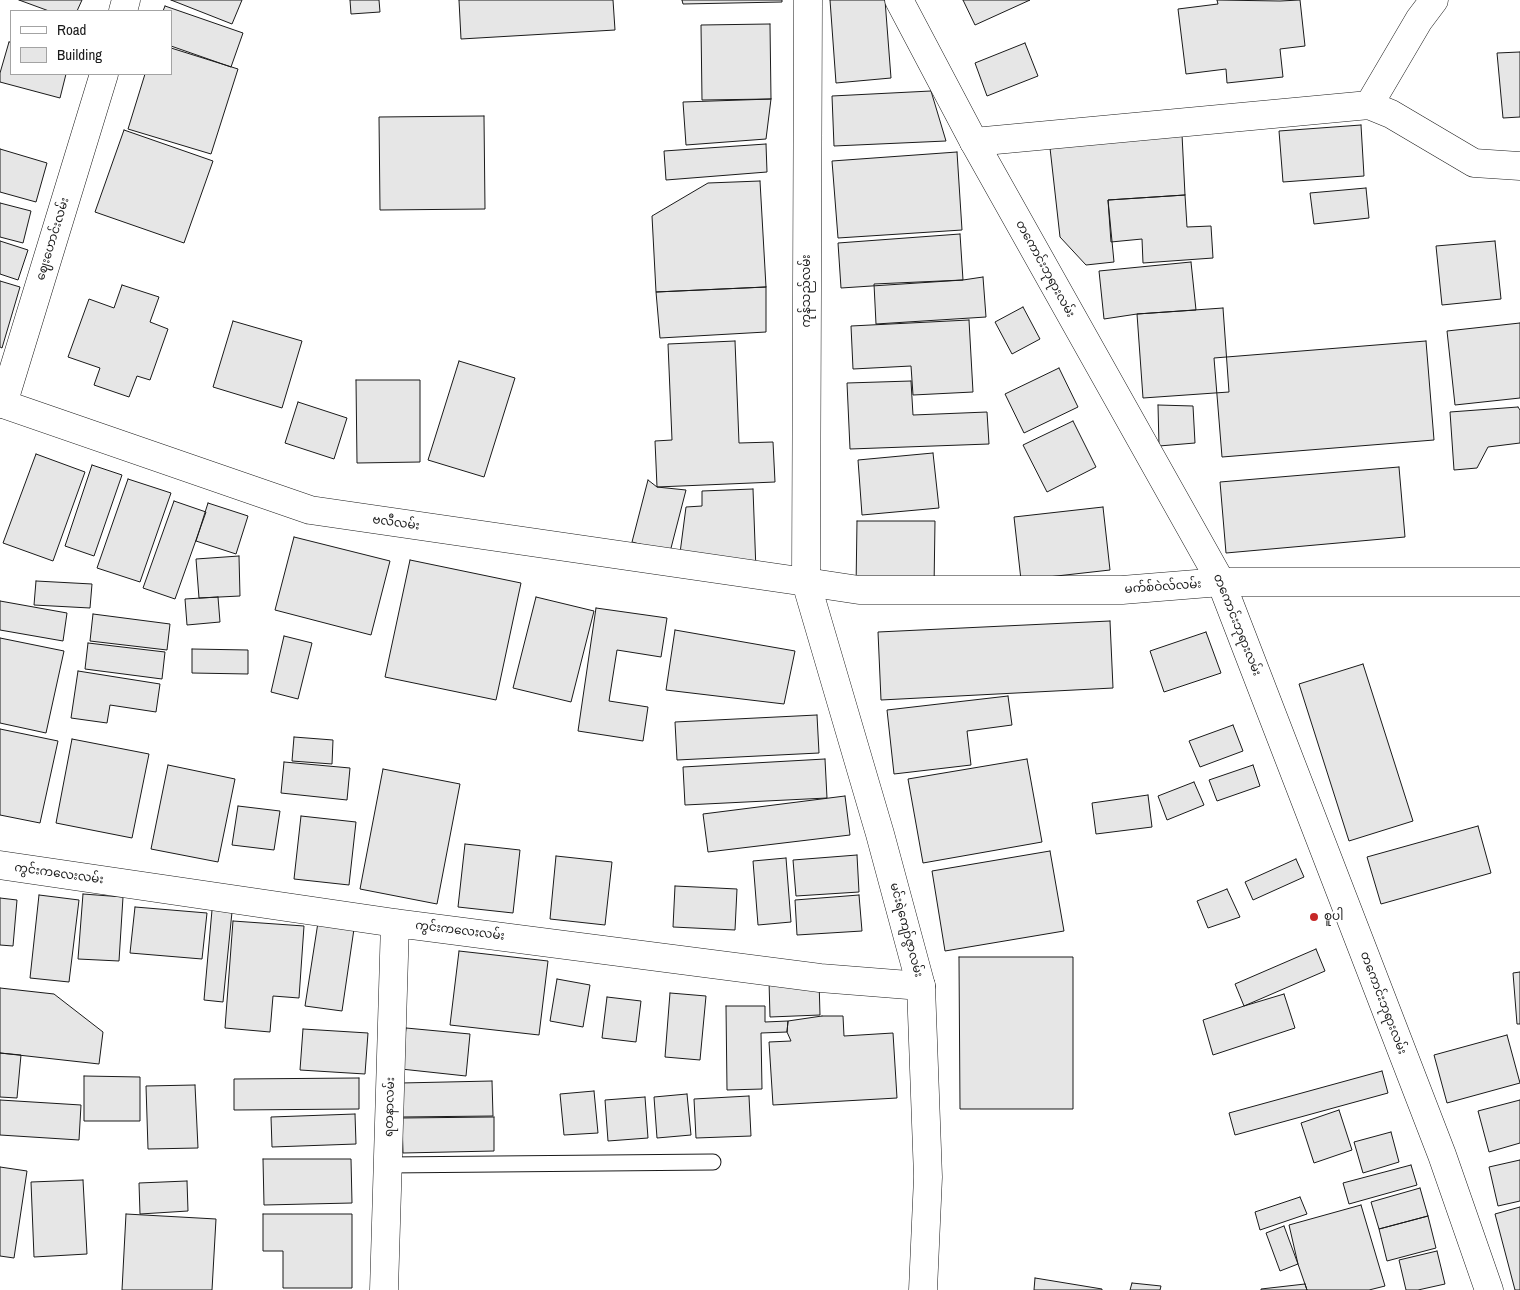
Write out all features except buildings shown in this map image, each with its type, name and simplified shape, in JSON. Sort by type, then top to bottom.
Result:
[{"type":"street","name":"ကုန်သည်လမ်း","points":[[806,582],[808,0]]},
{"type":"street","name":"တကောင်းဘုရားလမ်း","points":[[899,0],[974,142],[1221,582],[1442,1155],[1489,1290]]},
{"type":"street","points":[[1369,105],[1419,20],[1434,0]]},
{"type":"street","name":"ဈေးဟောင်းလမ်း","points":[[1,408],[104,75]]},
{"type":"street","points":[[974,142],[1369,105],[1391,114],[1474,163],[1520,166]]},
{"type":"street","name":"ဗလီလမ်း","points":[[1,408],[310,510],[806,582]]},
{"type":"street","name":"မက်စ်ဝဲလ်လမ်း","points":[[806,582],[859,590],[1122,590],[1221,582],[1520,582]]},
{"type":"street","name":"မင်းရဲကျော်ဇွာလမ်း","points":[[806,582],[880,834],[921,986],[928,1177],[923,1290]]},
{"type":"street","name":"ကွင်းကလေးလမ်း","points":[[0,865],[395,923],[820,978],[921,986]]},
{"type":"street","name":"ရတနာလမ်း","points":[[384,1290],[395,923]]},
{"type":"lane","points":[[388,1165],[713,1162]]},
{"type":"place","name":"စူပါ","points":[[1314,917]]}]
